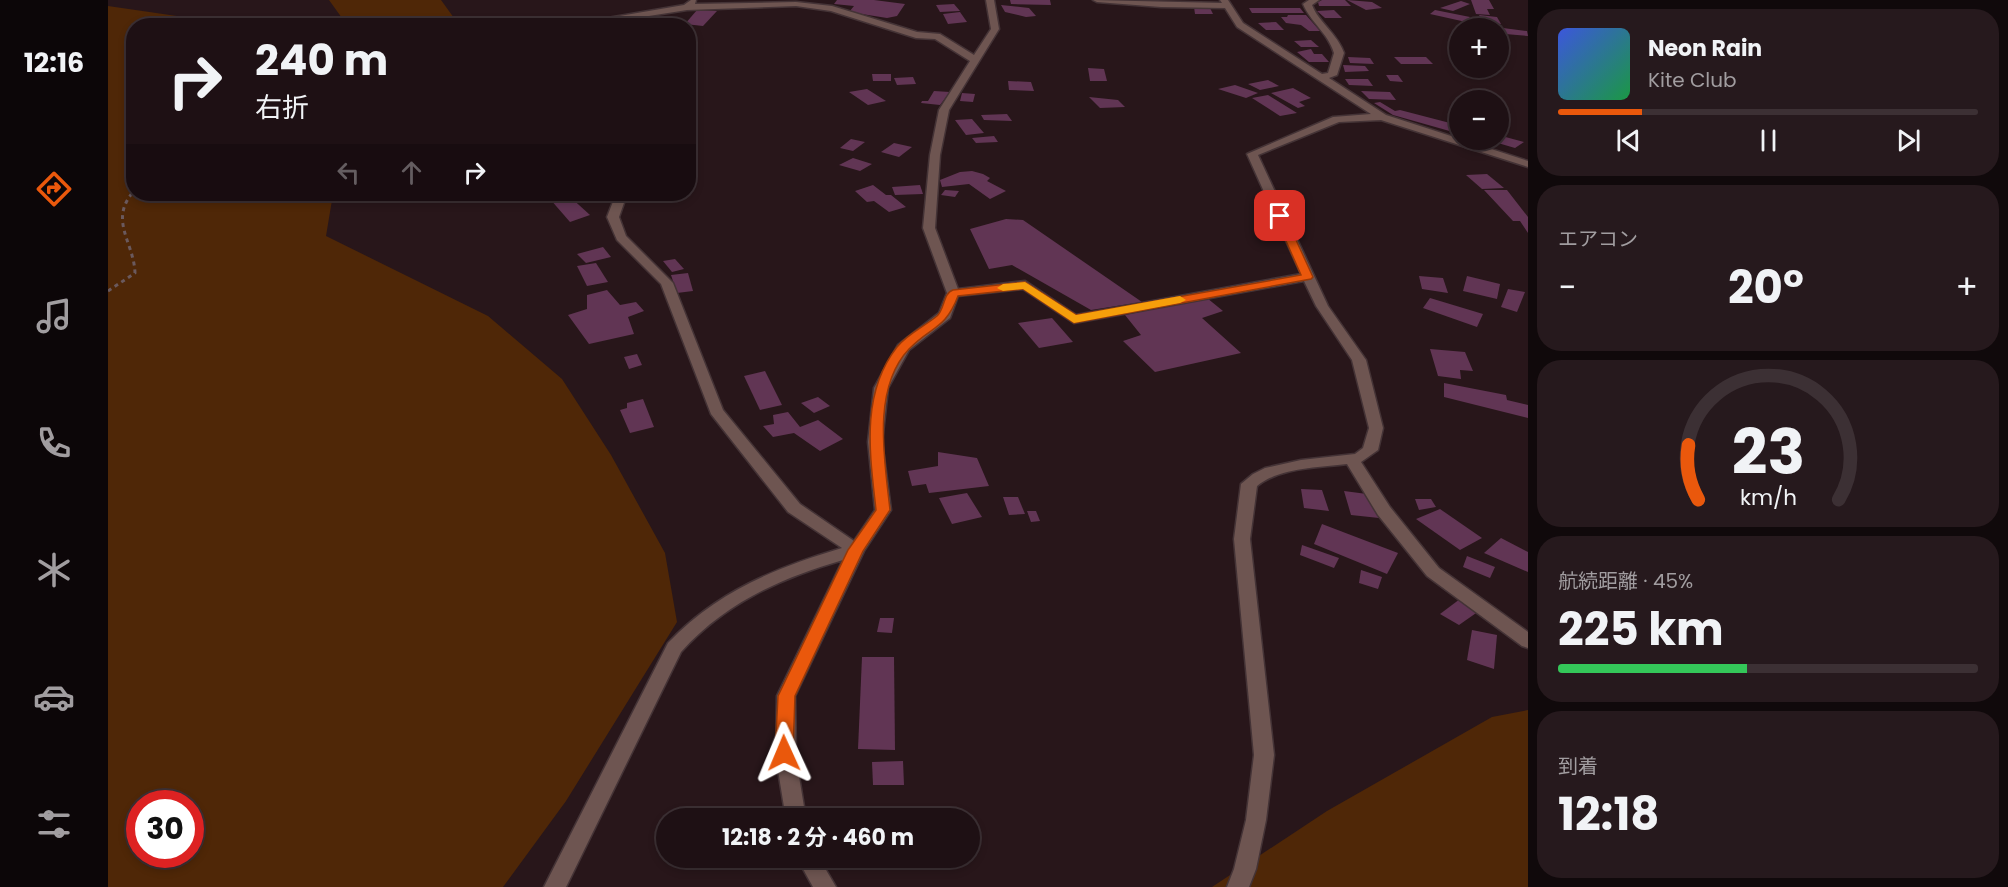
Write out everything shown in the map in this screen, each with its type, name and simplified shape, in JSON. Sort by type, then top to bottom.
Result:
[{"type":"street","points":[[687,7],[696,0]]},
{"type":"street","points":[[794,808],[785,765],[786,696],[856,550],[883,510],[875,441],[881,388],[903,348],[945,315],[953,293],[929,228],[935,155],[944,110],[995,29],[990,0]]},
{"type":"street","points":[[1097,0],[1161,5],[1225,3],[1240,25],[1382,117],[1528,164]]},
{"type":"street","points":[[1315,0],[1307,4],[1309,10],[1329,29],[1339,53],[1332,75],[1318,77]]},
{"type":"street","points":[[616,18],[687,7],[796,4],[832,9],[916,35],[937,36],[975,60]]},
{"type":"street","points":[[1238,887],[1256,820],[1264,764],[1242,539],[1249,484],[1254,478],[1275,470],[1365,455],[1374,442],[1376,428],[1359,360],[1322,306],[1252,154],[1337,119],[1382,117]]},
{"type":"street","points":[[619,201],[613,217],[621,237],[667,283],[716,411],[794,508],[856,550]]},
{"type":"street","points":[[953,293],[1025,285],[1074,319],[1307,277]]},
{"type":"street","points":[[1351,459],[1384,511],[1433,572],[1528,642]]},
{"type":"street","points":[[555,887],[669,657],[687,632],[738,593],[819,560],[856,550]]},
{"type":"street","points":[[814,868],[825,887]]},
{"type":"path","points":[[108,291],[135,273],[136,266],[123,244],[116,216],[126,197]]},
{"type":"shaded area","points":[[329,0],[441,0],[454,18],[342,18]]},
{"type":"shaded area","points":[[108,6],[190,18],[126,18],[126,201],[332,201],[326,236],[488,316],[562,379],[611,455],[665,553],[677,622],[566,801],[503,887],[108,887]]},
{"type":"shaded area","points":[[1528,710],[1528,887],[1212,887],[1327,811],[1492,717]]},
{"type":"building","points":[[837,0],[874,0],[905,4],[897,16],[887,18],[849,12],[854,6],[834,4]]},
{"type":"building","points":[[1010,0],[1050,0],[1051,5],[1011,4]]},
{"type":"building","points":[[1345,0],[1351,6],[1319,6],[1318,2]]},
{"type":"building","points":[[1347,0],[1372,2],[1382,8],[1366,10]]},
{"type":"building","points":[[1471,0],[1489,0],[1494,9],[1487,9],[1490,15],[1476,14]]},
{"type":"building","points":[[1461,1],[1470,4],[1453,11],[1440,8]]},
{"type":"building","points":[[954,4],[960,11],[940,12],[936,5]]},
{"type":"building","points":[[1001,5],[1029,8],[1036,16],[1026,17],[1005,12]]},
{"type":"building","points":[[1194,7],[1210,8],[1213,14],[1195,14]]},
{"type":"building","points":[[1249,8],[1300,8],[1304,13],[1252,13]]},
{"type":"building","points":[[697,10],[717,11],[703,26],[696,25],[696,18],[690,18]]},
{"type":"building","points":[[1334,10],[1342,18],[1325,18],[1317,11]]},
{"type":"building","points":[[1435,10],[1470,17],[1449,18],[1430,14]]},
{"type":"building","points":[[960,12],[967,22],[948,24],[943,14]]},
{"type":"building","points":[[1306,15],[1320,31],[1309,31],[1301,25],[1286,23],[1281,17]]},
{"type":"building","points":[[1479,15],[1498,18],[1481,18]]},
{"type":"building","points":[[1276,22],[1284,30],[1266,30],[1258,23]]},
{"type":"building","points":[[1509,29],[1527,31],[1528,36],[1509,34]]},
{"type":"building","points":[[1311,40],[1319,47],[1301,47],[1294,41]]},
{"type":"building","points":[[1311,49],[1314,54],[1322,54],[1329,62],[1309,62],[1297,52]]},
{"type":"building","points":[[1348,57],[1370,58],[1374,64],[1350,63]]},
{"type":"building","points":[[1394,57],[1426,57],[1433,64],[1401,64]]},
{"type":"building","points":[[1343,65],[1365,66],[1369,71],[1345,72]]},
{"type":"building","points":[[1088,68],[1104,69],[1107,81],[1090,81]]},
{"type":"building","points":[[872,74],[891,74],[891,81],[873,81]]},
{"type":"building","points":[[1386,75],[1398,75],[1403,82],[1390,81]]},
{"type":"building","points":[[913,77],[916,84],[897,85],[894,78]]},
{"type":"building","points":[[1345,79],[1368,79],[1373,86],[1349,85]]},
{"type":"building","points":[[1268,80],[1279,86],[1260,90],[1248,84]]},
{"type":"building","points":[[1008,81],[1031,82],[1034,91],[1009,90]]},
{"type":"building","points":[[1235,85],[1258,93],[1246,98],[1218,89]]},
{"type":"building","points":[[1293,88],[1311,98],[1299,102],[1305,106],[1298,108],[1271,93]]},
{"type":"building","points":[[867,89],[886,101],[868,105],[849,92]]},
{"type":"building","points":[[934,91],[950,92],[940,105],[921,103],[928,101]]},
{"type":"building","points":[[1361,91],[1390,92],[1396,100],[1369,99]]},
{"type":"building","points":[[962,93],[975,94],[973,102],[960,101]]},
{"type":"building","points":[[1268,95],[1297,113],[1280,116],[1252,98]]},
{"type":"building","points":[[1089,97],[1118,100],[1125,107],[1100,108]]},
{"type":"building","points":[[1380,102],[1395,111],[1400,110],[1449,123],[1449,131],[1393,115],[1374,103]]},
{"type":"building","points":[[1007,114],[1012,121],[984,120],[981,115]]},
{"type":"building","points":[[972,119],[984,133],[966,135],[955,120]]},
{"type":"building","points":[[994,136],[998,142],[976,143],[972,138]]},
{"type":"building","points":[[1509,138],[1524,142],[1515,148],[1509,146]]},
{"type":"building","points":[[851,139],[865,142],[853,151],[840,148]]},
{"type":"building","points":[[894,143],[912,147],[899,157],[881,152]]},
{"type":"building","points":[[853,158],[872,164],[860,171],[839,165]]},
{"type":"building","points":[[972,171],[990,178],[987,181],[1006,191],[990,199],[969,184],[942,187],[940,180],[960,172]]},
{"type":"building","points":[[1487,174],[1504,188],[1482,189],[1466,175]]},
{"type":"building","points":[[873,185],[906,207],[889,212],[874,201],[867,202],[855,191]]},
{"type":"building","points":[[920,185],[923,194],[895,195],[892,187]]},
{"type":"building","points":[[945,190],[959,191],[955,197],[941,195]]},
{"type":"building","points":[[1484,190],[1507,190],[1528,217],[1528,233],[1520,221],[1513,221]]},
{"type":"building","points":[[552,201],[575,201],[590,215],[570,222]]},
{"type":"building","points":[[1006,219],[1023,220],[1142,302],[1091,310],[1012,265],[989,269],[970,229]]},
{"type":"building","points":[[603,247],[611,257],[586,263],[577,254]]},
{"type":"building","points":[[675,259],[684,269],[672,272],[663,261]]},
{"type":"building","points":[[596,263],[608,282],[587,286],[577,266]]},
{"type":"building","points":[[688,273],[693,291],[677,293],[671,275]]},
{"type":"building","points":[[1419,276],[1443,278],[1448,293],[1422,289]]},
{"type":"building","points":[[1467,276],[1500,284],[1497,299],[1463,291]]},
{"type":"building","points":[[1508,289],[1525,292],[1517,312],[1501,307]]},
{"type":"building","points":[[607,290],[620,305],[636,302],[644,311],[628,317],[634,334],[589,344],[568,315],[587,309],[587,295]]},
{"type":"building","points":[[1207,298],[1223,311],[1202,318],[1241,353],[1155,372],[1123,341],[1141,335],[1125,315]]},
{"type":"building","points":[[1430,298],[1483,314],[1477,327],[1423,308]]},
{"type":"building","points":[[1052,318],[1073,342],[1039,348],[1018,323]]},
{"type":"building","points":[[1430,349],[1465,352],[1473,371],[1460,370],[1461,379],[1438,376]]},
{"type":"building","points":[[637,354],[642,365],[629,369],[624,357]]},
{"type":"building","points":[[765,371],[782,405],[760,410],[744,376]]},
{"type":"building","points":[[1444,383],[1506,395],[1507,400],[1528,405],[1528,418],[1444,397]]},
{"type":"building","points":[[818,397],[830,406],[814,413],[801,403]]},
{"type":"building","points":[[643,399],[654,427],[630,433],[620,410],[627,408],[627,403]]},
{"type":"building","points":[[788,412],[800,427],[818,420],[843,439],[820,451],[794,433],[773,437],[763,426],[774,424],[773,415]]},
{"type":"building","points":[[938,452],[977,458],[989,486],[929,493],[926,484],[912,486],[908,471],[938,466]]},
{"type":"building","points":[[1301,489],[1322,490],[1329,511],[1304,508]]},
{"type":"building","points":[[1344,491],[1367,494],[1379,518],[1351,515]]},
{"type":"building","points":[[967,493],[982,517],[952,524],[939,498]]},
{"type":"building","points":[[1003,497],[1018,497],[1025,514],[1009,515]]},
{"type":"building","points":[[1415,499],[1431,499],[1436,507],[1419,510]]},
{"type":"building","points":[[1440,509],[1482,538],[1460,550],[1416,519]]},
{"type":"building","points":[[1027,511],[1036,511],[1040,521],[1031,522]]},
{"type":"building","points":[[1322,524],[1398,553],[1387,574],[1314,544]]},
{"type":"building","points":[[1501,538],[1528,552],[1528,572],[1484,553]]},
{"type":"building","points":[[1302,545],[1339,558],[1334,568],[1300,555]]},
{"type":"building","points":[[1467,556],[1495,567],[1490,578],[1463,567]]},
{"type":"building","points":[[1361,570],[1382,577],[1378,589],[1359,583]]},
{"type":"building","points":[[1460,599],[1479,611],[1459,625],[1440,614]]},
{"type":"building","points":[[880,618],[894,618],[892,633],[877,632]]},
{"type":"building","points":[[1472,630],[1497,635],[1494,669],[1467,660]]},
{"type":"building","points":[[862,657],[894,657],[895,750],[858,749]]},
{"type":"building","points":[[903,761],[904,785],[873,785],[872,762]]},
{"type":"slow traffic","points":[[1003,288],[1025,285],[1074,319],[1180,300]]},
{"type":"route","points":[[784,753],[786,696],[856,550],[883,510],[875,441],[881,388],[903,348],[945,315],[953,293],[1025,285],[1074,319],[1307,277],[1280,216]]}]
